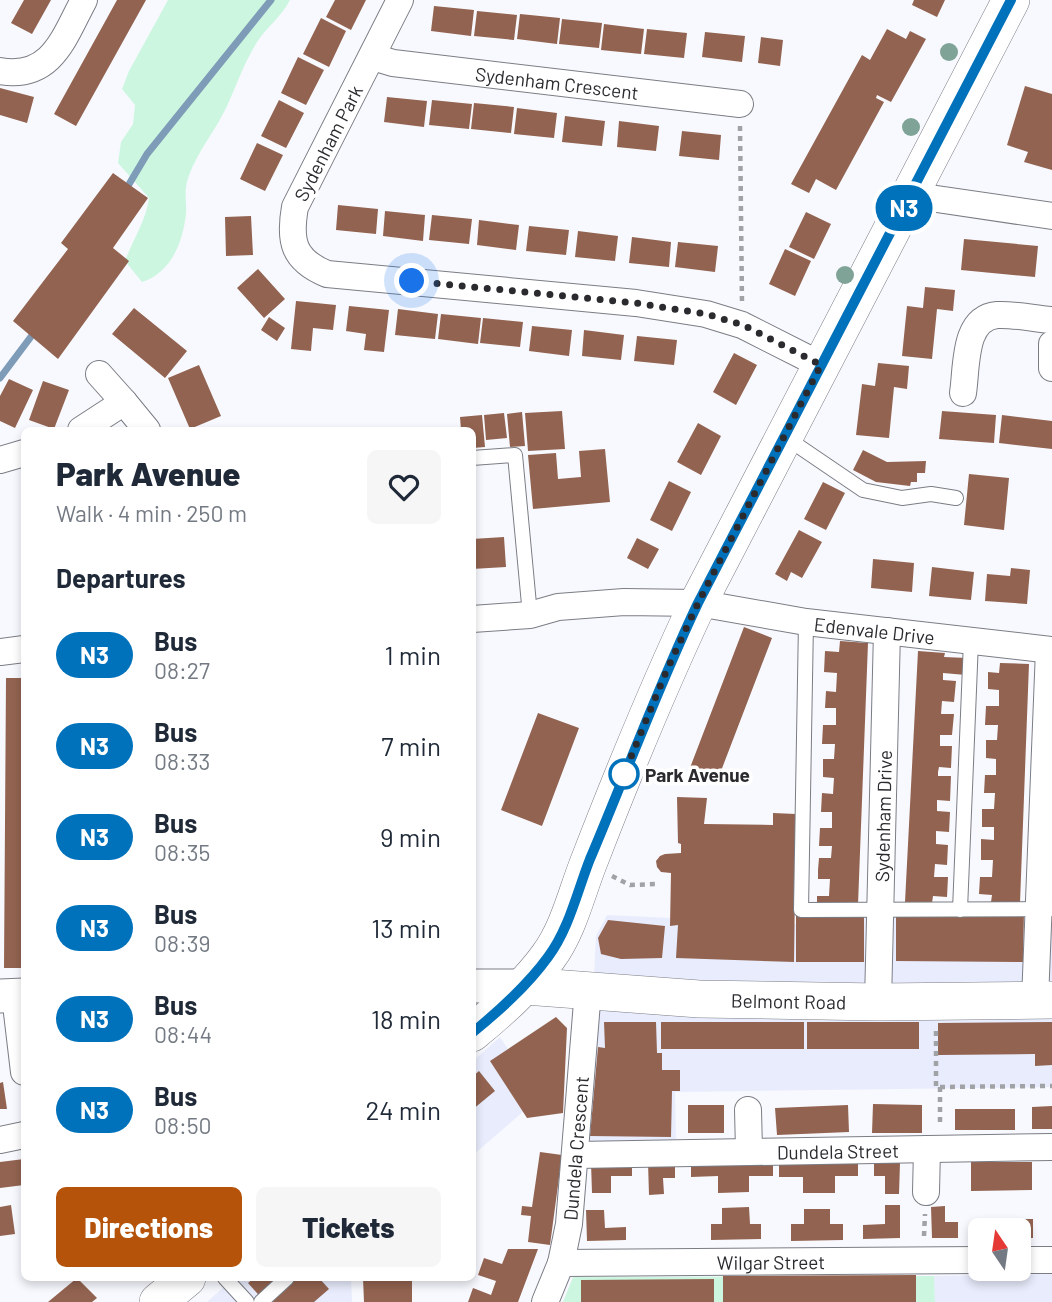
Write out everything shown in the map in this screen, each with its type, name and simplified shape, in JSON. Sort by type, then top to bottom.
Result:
[{"type":"main road","points":[[476,1029],[525,986],[550,955],[571,912],[666,672],[698,603],[1011,0]]},
{"type":"main road","name":"Belmont Road","points":[[525,986],[699,999],[878,1002],[1043,1000]]},
{"type":"main road","points":[[158,1302],[183,1281]]},
{"type":"street","points":[[0,71],[23,72],[51,58],[84,0]]},
{"type":"street","name":"Sydenham Park","points":[[400,0],[295,207],[293,243],[299,256],[310,267],[327,274],[636,303],[706,314],[743,325],[821,365]]},
{"type":"street","name":"Sydenham Crescent","points":[[373,57],[393,63],[740,104]]},
{"type":"street","points":[[912,192],[930,198],[1052,216]]},
{"type":"street","points":[[963,393],[971,335],[982,320],[997,315],[1052,320]]},
{"type":"street","points":[[1052,344],[1052,368]]},
{"type":"street","points":[[99,374],[145,427]]},
{"type":"street","points":[[86,427],[124,402]]},
{"type":"street","points":[[0,460],[21,454]]},
{"type":"street","points":[[476,619],[530,615],[558,607],[624,602],[698,603]]},
{"type":"street","name":"Edenvale Drive","points":[[698,603],[806,622],[1050,650]]},
{"type":"street","name":"Sydenham Drive","points":[[878,1002],[887,631]]},
{"type":"street","points":[[0,652],[21,649]]},
{"type":"street","points":[[1043,1000],[1050,650]]},
{"type":"street","points":[[476,986],[525,986]]},
{"type":"street","name":"Dundela Crescent","points":[[545,1302],[561,1263],[569,1224],[588,990]]},
{"type":"street","points":[[13,995],[21,1051]]},
{"type":"street","name":"Dundela Street","points":[[748,1110],[749,1150]]},
{"type":"street","points":[[0,1140],[21,1136]]},
{"type":"street","name":"Dundela Street","points":[[576,1155],[1052,1147]]},
{"type":"street","name":"Dundela Street","points":[[926,1192],[934,1149]]},
{"type":"street","name":"Wilgar Street","points":[[561,1263],[968,1260]]},
{"type":"street","points":[[1031,1260],[1052,1260]]},
{"type":"lane","points":[[784,436],[863,490],[902,498],[931,494],[956,498]]},
{"type":"lane","points":[[476,458],[515,455],[530,615]]},
{"type":"lane","points":[[806,622],[801,910],[1045,909]]},
{"type":"lane","points":[[960,910],[971,640]]},
{"type":"lane","points":[[228,1281],[247,1302]]},
{"type":"lane","points":[[261,1302],[284,1281]]},
{"type":"path","points":[[740,104],[743,325]]},
{"type":"path","points":[[588,864],[630,885],[658,884]]},
{"type":"path","points":[[936,1002],[936,1087],[1052,1086]]},
{"type":"path","points":[[934,1149],[940,1087]]},
{"type":"path","points":[[923,1261],[926,1192]]},
{"type":"shaded area","points":[[796,911],[1052,911],[1052,1087],[675,1092],[676,1143],[586,1142],[596,936],[607,915],[796,924]]},
{"type":"shaded area","points":[[500,1037],[540,1097],[476,1152],[476,1058]]},
{"type":"shaded area","points":[[1031,1274],[1052,1274],[1052,1302],[935,1302],[934,1276],[968,1275],[968,1281],[1031,1281]]},
{"type":"shaded area","points":[[231,1281],[351,1281],[352,1302],[207,1302]]},
{"type":"green space","points":[[168,0],[290,0],[257,42],[222,116],[195,162],[186,186],[184,225],[174,255],[161,272],[142,282],[125,261],[149,198],[118,163],[121,142],[133,124],[135,105],[122,89]]},
{"type":"green space","points":[[934,1276],[935,1302],[563,1302],[573,1277]]},
{"type":"building","points":[[24,0],[51,0],[32,34],[11,23]]},
{"type":"building","points":[[117,0],[146,0],[76,126],[54,114]]},
{"type":"building","points":[[335,0],[366,0],[351,30],[326,17]]},
{"type":"building","points":[[914,0],[945,0],[937,17],[912,5]]},
{"type":"building","points":[[434,6],[474,10],[471,36],[431,31]]},
{"type":"building","points":[[477,11],[517,15],[514,40],[474,36]]},
{"type":"building","points":[[520,14],[560,18],[557,44],[517,39]]},
{"type":"building","points":[[321,18],[346,31],[329,67],[303,54]]},
{"type":"building","points":[[562,19],[602,23],[599,48],[559,44]]},
{"type":"building","points":[[604,24],[644,29],[641,54],[601,50]]},
{"type":"building","points":[[647,29],[687,33],[684,58],[644,54]]},
{"type":"building","points":[[887,29],[906,39],[910,31],[926,39],[891,102],[877,95],[876,98],[884,102],[836,190],[816,179],[809,193],[791,184],[862,55],[870,60]]},
{"type":"building","points":[[705,32],[745,36],[742,62],[702,57]]},
{"type":"building","points":[[761,37],[783,40],[780,66],[758,63]]},
{"type":"building","points":[[298,57],[324,70],[306,105],[281,93]]},
{"type":"building","points":[[1025,86],[1052,94],[1052,170],[1024,162],[1028,152],[1007,145]]},
{"type":"building","points":[[0,88],[34,97],[27,123],[0,115]]},
{"type":"building","points":[[387,97],[427,101],[424,127],[384,122]]},
{"type":"building","points":[[279,100],[304,113],[286,148],[261,136]]},
{"type":"building","points":[[432,100],[472,104],[469,129],[429,125]]},
{"type":"building","points":[[474,103],[514,107],[511,133],[471,129]]},
{"type":"building","points":[[517,108],[557,113],[554,138],[514,134]]},
{"type":"building","points":[[565,116],[605,121],[602,146],[562,142]]},
{"type":"building","points":[[619,121],[659,126],[656,151],[617,147]]},
{"type":"building","points":[[682,131],[721,135],[719,160],[679,156]]},
{"type":"building","points":[[257,143],[283,155],[265,191],[240,179]]},
{"type":"building","points":[[113,173],[148,198],[113,248],[129,261],[58,359],[13,321],[68,249],[61,243]]},
{"type":"building","points":[[338,205],[378,209],[376,234],[336,230]]},
{"type":"building","points":[[385,211],[425,215],[423,241],[383,236]]},
{"type":"building","points":[[806,212],[831,224],[814,259],[789,247]]},
{"type":"building","points":[[432,215],[472,219],[469,244],[429,240]]},
{"type":"building","points":[[251,216],[253,255],[226,256],[225,217]]},
{"type":"building","points":[[479,220],[519,225],[516,250],[477,245]]},
{"type":"building","points":[[529,226],[569,230],[566,255],[526,251]]},
{"type":"building","points":[[578,231],[618,236],[615,261],[575,257]]},
{"type":"building","points":[[632,237],[671,242],[669,267],[629,263]]},
{"type":"building","points":[[964,239],[1038,246],[1035,277],[961,270]]},
{"type":"building","points":[[678,242],[718,246],[715,272],[675,267]]},
{"type":"building","points":[[785,249],[811,261],[795,296],[769,284]]},
{"type":"building","points":[[258,269],[285,299],[264,318],[237,288]]},
{"type":"building","points":[[925,287],[955,290],[953,311],[937,309],[932,359],[902,356],[907,306],[923,308]]},
{"type":"building","points":[[296,301],[336,305],[333,330],[313,328],[311,351],[291,349]]},
{"type":"building","points":[[349,306],[389,310],[384,352],[364,350],[366,334],[346,331]]},
{"type":"building","points":[[134,308],[187,351],[165,378],[112,334]]},
{"type":"building","points":[[398,309],[438,314],[435,339],[395,335]]},
{"type":"building","points":[[441,314],[481,318],[478,344],[438,339]]},
{"type":"building","points":[[269,317],[285,328],[277,341],[261,330]]},
{"type":"building","points":[[483,318],[523,322],[520,347],[480,343]]},
{"type":"building","points":[[532,326],[572,330],[569,356],[529,351]]},
{"type":"building","points":[[584,330],[624,335],[621,360],[582,356]]},
{"type":"building","points":[[637,336],[677,340],[674,365],[634,361]]},
{"type":"building","points":[[734,353],[757,365],[736,405],[713,392]]},
{"type":"building","points":[[878,363],[909,366],[907,389],[894,387],[889,438],[856,435],[862,384],[875,386]]},
{"type":"building","points":[[199,365],[221,416],[189,427],[168,378]]},
{"type":"building","points":[[9,379],[33,390],[15,428],[0,421],[0,396]]},
{"type":"building","points":[[43,381],[69,390],[55,427],[29,420]]},
{"type":"building","points":[[562,411],[565,449],[528,451],[525,413]]},
{"type":"building","points":[[942,411],[996,415],[994,443],[939,439]]},
{"type":"building","points":[[522,412],[525,446],[510,447],[507,414]]},
{"type":"building","points":[[504,413],[507,438],[486,440],[484,415]]},
{"type":"building","points":[[482,415],[485,447],[476,448],[476,427],[461,427],[460,417]]},
{"type":"building","points":[[1002,415],[1052,421],[1052,449],[999,443]]},
{"type":"building","points":[[698,423],[721,436],[701,475],[677,462]]},
{"type":"building","points":[[605,449],[610,502],[533,509],[528,455],[556,453],[558,479],[581,477],[579,451]]},
{"type":"building","points":[[863,450],[887,462],[926,461],[925,473],[917,473],[917,482],[911,482],[910,486],[876,482],[853,470]]},
{"type":"building","points":[[969,474],[1009,478],[1004,530],[964,525]]},
{"type":"building","points":[[669,481],[691,492],[672,531],[650,520]]},
{"type":"building","points":[[823,482],[845,493],[826,530],[804,519]]},
{"type":"building","points":[[799,530],[822,542],[802,578],[791,572],[787,581],[775,574]]},
{"type":"building","points":[[504,537],[506,567],[476,569],[476,539]]},
{"type":"building","points":[[637,538],[659,549],[648,569],[627,558]]},
{"type":"building","points":[[873,559],[914,563],[912,592],[871,588]]},
{"type":"building","points":[[932,567],[974,572],[971,600],[929,596]]},
{"type":"building","points":[[1011,568],[1030,570],[1027,604],[985,601],[987,574],[1010,576]]},
{"type":"building","points":[[744,627],[772,638],[716,784],[688,773]]},
{"type":"building","points":[[840,641],[868,643],[858,905],[817,904],[817,896],[829,896],[830,879],[818,879],[818,870],[819,858],[831,858],[832,846],[819,846],[820,828],[832,828],[832,812],[821,812],[822,793],[833,794],[834,778],[823,777],[823,759],[834,759],[835,744],[822,744],[823,725],[836,725],[836,708],[825,708],[826,691],[836,692],[837,673],[824,672],[825,651],[839,652]]},
{"type":"building","points":[[918,651],[945,653],[944,657],[967,658],[966,675],[943,673],[943,680],[956,681],[954,702],[942,701],[941,714],[954,714],[952,735],[940,735],[940,746],[952,746],[951,768],[939,767],[938,772],[938,776],[951,776],[950,801],[937,800],[937,811],[950,812],[949,832],[936,831],[936,844],[948,845],[947,865],[935,864],[934,877],[948,877],[947,897],[933,896],[932,903],[905,902]]},
{"type":"building","points":[[1000,663],[1029,664],[1020,903],[991,902],[992,895],[979,894],[980,877],[992,877],[993,860],[981,860],[981,839],[994,840],[994,827],[982,827],[982,809],[994,809],[995,793],[984,793],[985,775],[996,775],[996,759],[986,758],[986,740],[997,740],[998,725],[985,725],[986,706],[999,706],[999,690],[988,689],[988,672],[999,673]]},
{"type":"building","points":[[6,678],[21,678],[21,968],[4,968]]},
{"type":"building","points":[[538,713],[579,728],[542,826],[501,810]]},
{"type":"building","points":[[677,797],[707,798],[704,824],[773,825],[773,813],[796,814],[794,962],[676,958],[678,925],[670,926],[671,873],[661,872],[656,861],[665,854],[681,853],[681,844],[678,843]]},
{"type":"building","points":[[796,911],[864,911],[864,962],[796,962]]},
{"type":"building","points":[[896,911],[1024,911],[1023,962],[896,961]]},
{"type":"building","points":[[608,920],[665,926],[662,958],[621,959],[601,954],[598,938]]},
{"type":"building","points":[[556,1017],[567,1028],[563,1113],[527,1118],[490,1061]]},
{"type":"building","points":[[604,1022],[656,1022],[657,1053],[662,1053],[662,1070],[680,1070],[680,1091],[672,1091],[671,1137],[590,1136],[598,1047],[605,1048]]},
{"type":"building","points":[[661,1022],[804,1022],[804,1049],[661,1049]]},
{"type":"building","points":[[807,1022],[919,1022],[919,1049],[807,1049]]},
{"type":"building","points":[[1052,1022],[1052,1065],[1035,1066],[1035,1054],[938,1055],[938,1023]]},
{"type":"building","points":[[479,1071],[495,1091],[476,1107],[476,1074]]},
{"type":"building","points":[[3,1082],[7,1109],[0,1109],[0,1083]]},
{"type":"building","points":[[873,1104],[922,1105],[922,1133],[872,1133]]},
{"type":"building","points":[[688,1105],[724,1105],[724,1133],[688,1133]]},
{"type":"building","points":[[848,1105],[849,1132],[777,1135],[775,1108]]},
{"type":"building","points":[[1052,1106],[1052,1129],[1032,1129],[1032,1107]]},
{"type":"building","points":[[955,1109],[1015,1109],[1015,1130],[955,1130]]},
{"type":"building","points":[[540,1152],[562,1155],[550,1245],[528,1242],[531,1216],[521,1215],[522,1206],[532,1207]]},
{"type":"building","points":[[21,1159],[21,1185],[0,1188],[0,1162]]},
{"type":"building","points":[[691,1160],[773,1160],[773,1176],[749,1176],[749,1192],[718,1193],[718,1176],[691,1177]]},
{"type":"building","points":[[648,1162],[675,1162],[675,1178],[663,1178],[664,1194],[649,1195]]},
{"type":"building","points":[[779,1162],[858,1162],[858,1176],[835,1176],[835,1193],[803,1193],[803,1177],[779,1177]]},
{"type":"building","points":[[971,1162],[1032,1162],[1032,1190],[971,1191]]},
{"type":"building","points":[[591,1163],[632,1163],[632,1176],[611,1176],[611,1193],[592,1193]]},
{"type":"building","points":[[874,1163],[900,1163],[899,1194],[885,1194],[885,1176],[874,1176]]},
{"type":"building","points":[[11,1205],[15,1234],[0,1236],[0,1207]]},
{"type":"building","points":[[885,1205],[900,1205],[900,1238],[863,1239],[863,1225],[885,1224]]},
{"type":"building","points":[[945,1206],[945,1222],[958,1222],[958,1238],[932,1238],[931,1207]]},
{"type":"building","points":[[749,1207],[750,1224],[761,1224],[761,1239],[711,1240],[711,1224],[722,1224],[722,1208]]},
{"type":"building","points":[[804,1209],[830,1209],[830,1224],[843,1224],[843,1240],[791,1241],[791,1224],[804,1224]]},
{"type":"building","points":[[586,1210],[604,1210],[605,1228],[626,1227],[626,1240],[587,1241]]},
{"type":"building","points":[[1031,1219],[1033,1219],[1031,1238]]},
{"type":"building","points":[[508,1249],[538,1249],[518,1302],[468,1302],[473,1288],[491,1295],[496,1281],[478,1275],[484,1258],[502,1264]]},
{"type":"building","points":[[916,1275],[916,1302],[723,1302],[723,1276]]},
{"type":"building","points":[[714,1279],[714,1302],[581,1302],[581,1280]]},
{"type":"building","points":[[73,1281],[80,1281],[97,1298],[92,1302],[48,1302]]},
{"type":"building","points":[[322,1281],[329,1289],[314,1302],[265,1302],[248,1283]]},
{"type":"building","points":[[363,1281],[412,1281],[412,1302],[364,1302]]},
{"type":"waterway","points":[[125,191],[147,154],[271,0]]},
{"type":"waterway","points":[[0,378],[36,330]]},
{"type":"bus line","name":"N3","points":[[476,1029],[525,986],[550,955],[571,912],[666,672],[698,603],[1011,0]]},
{"type":"place","name":"Park Avenue","points":[[624,774]]},
{"type":"route","points":[[412,281],[636,303],[706,314],[743,325],[821,365],[698,603],[624,774]]}]
